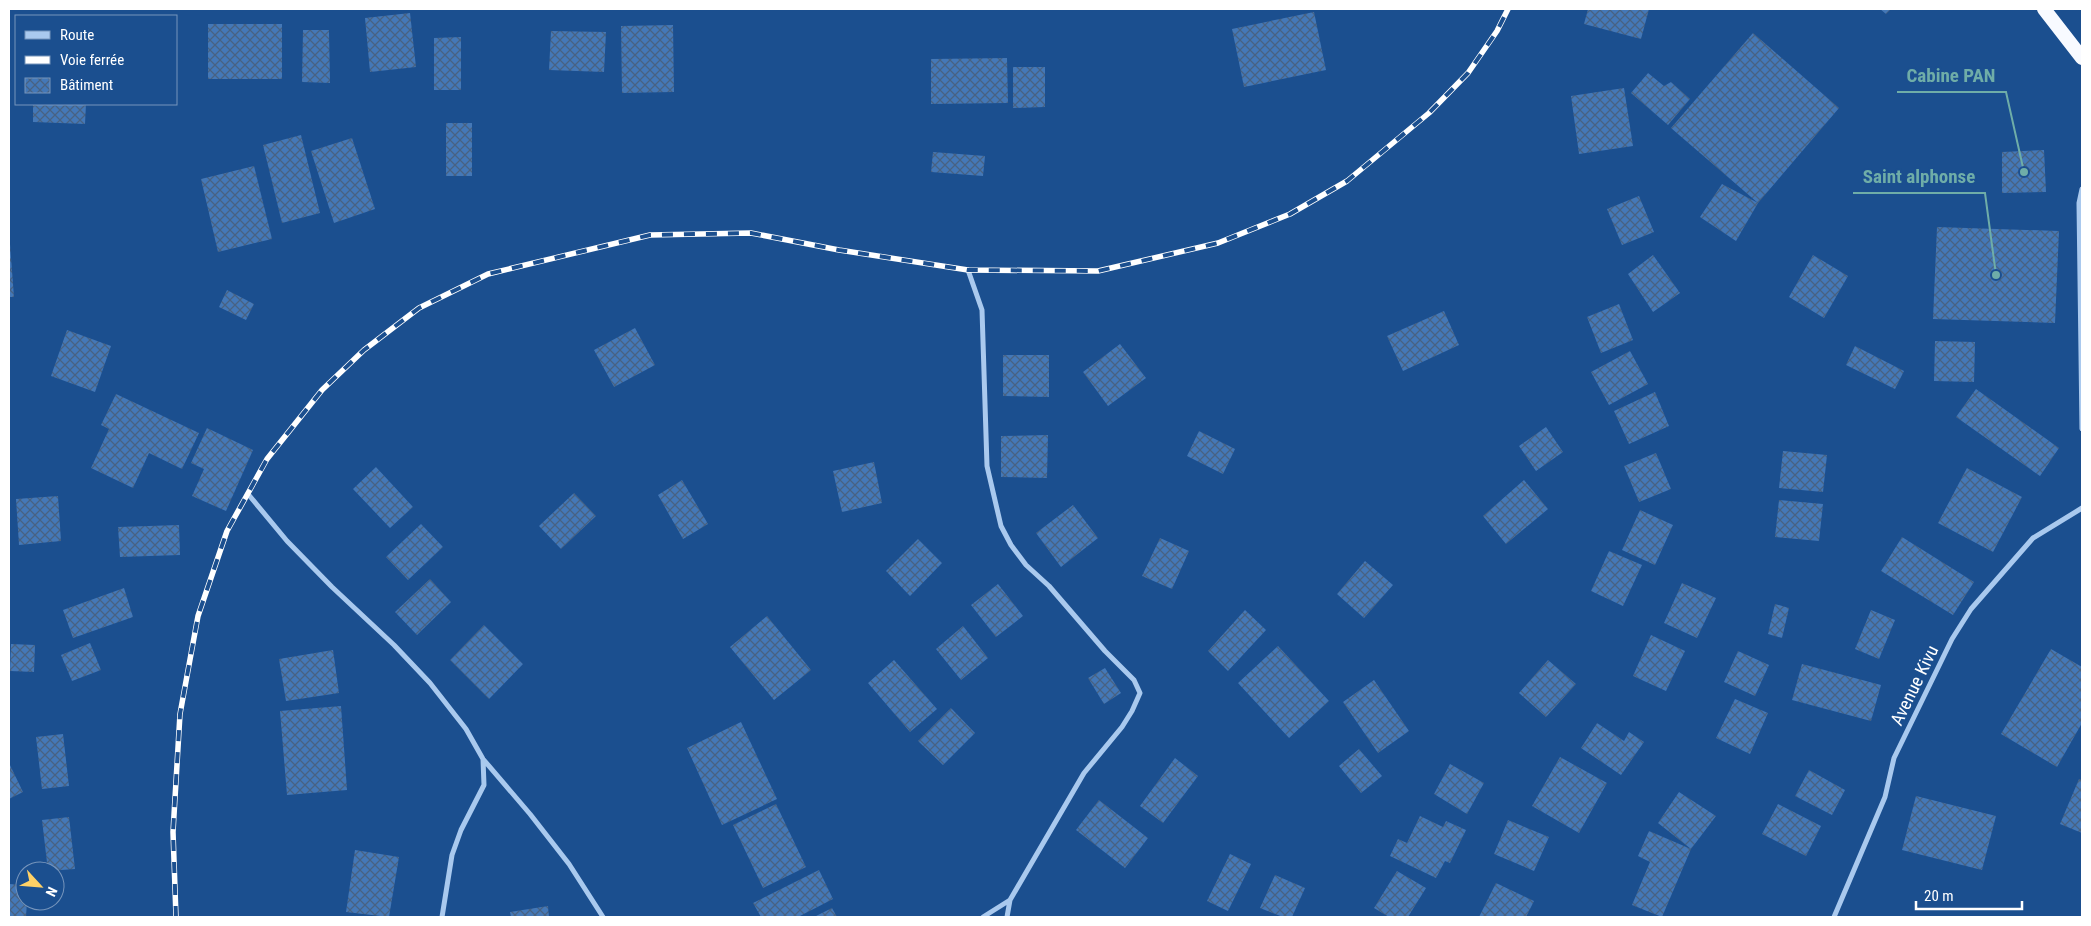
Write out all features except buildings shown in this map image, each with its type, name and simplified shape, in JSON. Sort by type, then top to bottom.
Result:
[{"type":"highway","points":[[2044,9],[2082,58]]},
{"type":"street","points":[[2082,189],[2079,203],[2082,429]]},
{"type":"street","points":[[968,270],[982,310],[987,466],[1001,526],[1011,545],[1026,565],[1049,586],[1105,651],[1134,680],[1140,693],[1122,727],[1084,773],[1010,900],[1007,917]]},
{"type":"street","points":[[248,494],[286,541],[394,645],[430,683],[466,729],[483,759],[530,814],[569,864],[603,917]]},
{"type":"street","name":"Avenue Kivu","points":[[1834,917],[1885,797],[1894,758],[1952,639],[1971,609],[2033,538],[2082,508]]},
{"type":"street","points":[[442,917],[452,855],[461,830],[484,785],[483,759]]},
{"type":"street","points":[[983,917],[1010,900]]},
{"type":"railway","points":[[176,917],[173,832],[180,714],[198,616],[227,531],[267,459],[322,390],[364,350],[419,308],[488,274],[650,235],[751,233],[839,250],[968,270],[1098,271],[1218,243],[1290,214],[1347,181],[1429,113],[1468,73],[1497,31],[1508,9]]},
{"type":"place","name":"Cabine PAN","points":[[2024,172]]},
{"type":"place","name":"Saint alphonse","points":[[1996,275]]}]
